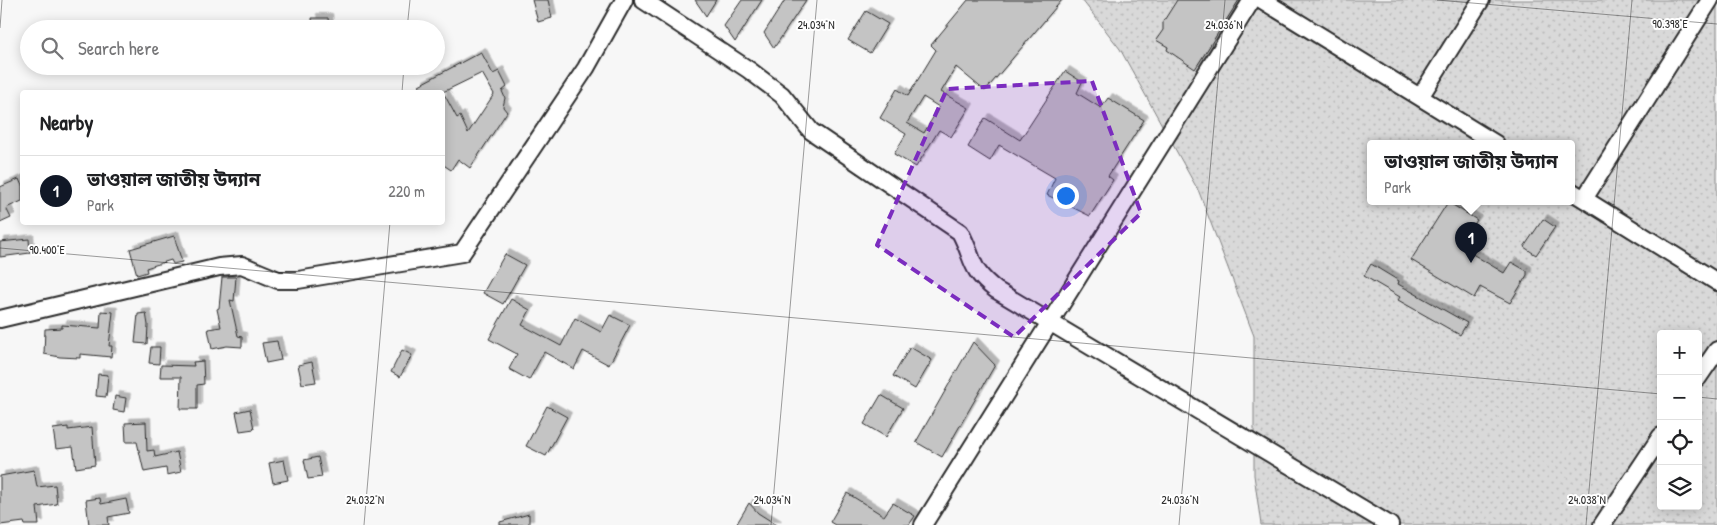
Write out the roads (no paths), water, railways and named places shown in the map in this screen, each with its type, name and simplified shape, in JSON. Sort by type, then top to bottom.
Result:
[{"type":"street","points":[[0,319],[219,267],[242,265],[278,280],[298,280],[462,253],[586,68],[624,0]]},
{"type":"street","points":[[643,0],[749,70],[782,95],[811,131],[960,232],[966,244],[972,265],[983,279],[996,290],[1051,321],[1390,525]]},
{"type":"street","points":[[923,525],[1252,0]]},
{"type":"street","points":[[1262,0],[1489,140]]},
{"type":"street","points":[[1420,98],[1481,0]]},
{"type":"street","points":[[1710,0],[1578,195],[1717,282]]},
{"type":"street","points":[[1700,375],[1717,350]]},
{"type":"street","points":[[1602,525],[1657,442]]},
{"type":"place","name":"ভাওয়াল জাতীয় উদ্যান","points":[[1471,263]]}]
